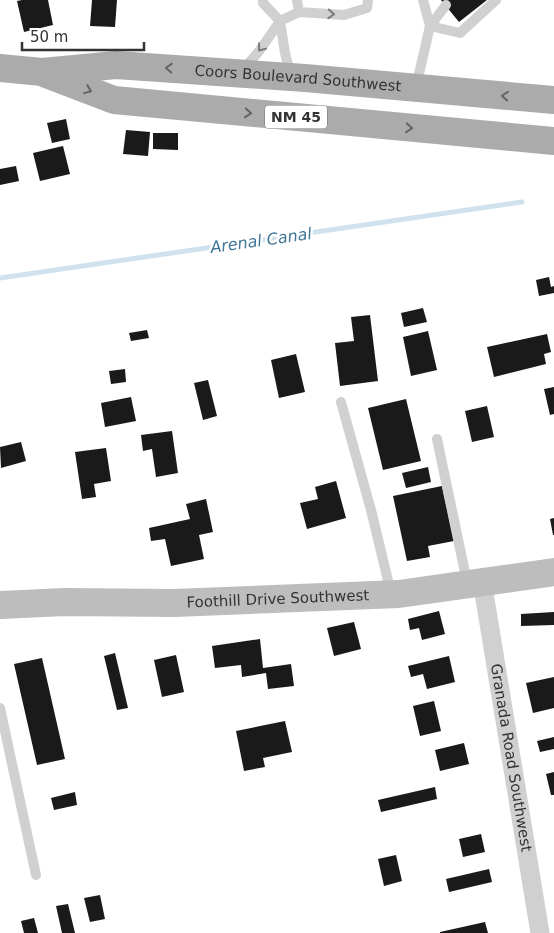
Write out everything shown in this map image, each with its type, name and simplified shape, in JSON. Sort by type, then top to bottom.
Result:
[{"type":"main road","name":"Coors Boulevard Southwest","points":[[0,67],[42,72],[116,65],[283,76],[554,100]]},
{"type":"main road","name":"Coors Boulevard Southwest","points":[[42,72],[114,100],[554,141]]},
{"type":"main road","points":[[114,100],[175,92],[253,94],[262,91],[283,76]]},
{"type":"street","name":"Foothill Drive Southwest","points":[[0,605],[65,602],[174,603],[391,594],[554,572]]},
{"type":"street","name":"Granada Road Southwest","points":[[475,582],[540,933]]},
{"type":"lane","points":[[263,0],[263,3],[280,21],[284,52],[283,76]]},
{"type":"lane","points":[[297,0],[302,12]]},
{"type":"lane","points":[[302,12],[304,0]]},
{"type":"lane","points":[[240,73],[260,50],[280,21],[302,12],[344,15],[359,5],[368,8],[368,0]]},
{"type":"lane","points":[[423,0],[430,26]]},
{"type":"lane","points":[[430,26],[460,33],[496,0]]},
{"type":"lane","points":[[416,88],[430,26],[446,5]]},
{"type":"lane","points":[[341,402],[371,510],[391,594]]},
{"type":"lane","points":[[438,439],[475,582]]},
{"type":"lane","points":[[0,708],[36,875]]},
{"type":"building","points":[[48,0],[53,25],[24,32],[17,1]]},
{"type":"building","points":[[92,0],[117,0],[115,27],[90,26]]},
{"type":"building","points":[[441,0],[487,0],[459,22]]},
{"type":"building","points":[[66,119],[70,139],[52,143],[47,123]]},
{"type":"building","points":[[126,130],[150,132],[148,156],[123,154]]},
{"type":"building","points":[[153,133],[178,133],[178,150],[153,149]]},
{"type":"building","points":[[63,146],[70,174],[40,181],[33,153]]},
{"type":"building","points":[[16,166],[19,181],[0,185],[0,169]]},
{"type":"building","points":[[549,277],[551,287],[554,286],[554,293],[539,296],[536,280]]},
{"type":"building","points":[[423,308],[427,322],[404,327],[401,313]]},
{"type":"building","points":[[370,315],[378,381],[340,386],[335,343],[354,341],[351,317]]},
{"type":"building","points":[[147,330],[149,338],[131,341],[129,333]]},
{"type":"building","points":[[428,331],[437,370],[411,376],[403,337]]},
{"type":"building","points":[[547,334],[551,352],[544,354],[546,364],[494,377],[487,347]]},
{"type":"building","points":[[296,354],[305,392],[279,398],[271,360]]},
{"type":"building","points":[[125,369],[126,382],[111,384],[109,371]]},
{"type":"building","points":[[208,380],[217,416],[203,420],[194,383]]},
{"type":"building","points":[[554,387],[554,414],[550,415],[544,389]]},
{"type":"building","points":[[131,397],[136,421],[105,427],[101,403]]},
{"type":"building","points":[[406,399],[421,461],[383,470],[368,408]]},
{"type":"building","points":[[487,406],[494,437],[472,442],[465,411]]},
{"type":"building","points":[[172,431],[178,473],[156,477],[152,449],[143,451],[141,435]]},
{"type":"building","points":[[21,442],[26,461],[1,468],[0,447]]},
{"type":"building","points":[[106,448],[111,481],[94,484],[96,497],[82,499],[75,452]]},
{"type":"building","points":[[428,467],[431,482],[406,488],[402,473]]},
{"type":"building","points":[[336,481],[346,518],[307,529],[300,503],[318,499],[315,487]]},
{"type":"building","points":[[442,486],[454,541],[428,546],[430,557],[407,561],[393,496]]},
{"type":"building","points":[[206,499],[213,532],[199,535],[204,559],[171,566],[165,539],[151,541],[149,528],[190,519],[186,504]]},
{"type":"building","points":[[554,518],[554,535],[553,535],[550,519]]},
{"type":"building","points":[[439,611],[445,634],[422,640],[419,628],[410,630],[408,619]]},
{"type":"building","points":[[554,612],[554,625],[521,626],[521,614]]},
{"type":"building","points":[[354,622],[361,649],[334,656],[327,628]]},
{"type":"building","points":[[260,639],[263,668],[291,664],[294,686],[268,689],[266,673],[242,677],[241,665],[215,668],[212,646]]},
{"type":"building","points":[[115,653],[128,708],[117,710],[104,656]]},
{"type":"building","points":[[176,655],[184,692],[162,697],[154,660]]},
{"type":"building","points":[[449,656],[455,682],[427,689],[423,674],[411,677],[408,666]]},
{"type":"building","points":[[42,658],[65,759],[37,765],[14,664]]},
{"type":"building","points":[[554,677],[554,708],[533,713],[526,683]]},
{"type":"building","points":[[434,701],[441,731],[420,736],[413,706]]},
{"type":"building","points":[[285,721],[292,752],[263,758],[265,767],[244,771],[236,731]]},
{"type":"building","points":[[554,737],[554,749],[540,752],[537,741]]},
{"type":"building","points":[[464,743],[469,764],[440,771],[435,750]]},
{"type":"building","points":[[554,772],[554,795],[551,795],[546,774]]},
{"type":"building","points":[[435,787],[437,799],[381,812],[378,800]]},
{"type":"building","points":[[75,792],[77,805],[54,810],[51,798]]},
{"type":"building","points":[[481,834],[485,852],[463,857],[459,839]]},
{"type":"building","points":[[396,855],[402,881],[384,886],[378,859]]},
{"type":"building","points":[[489,869],[492,882],[449,892],[446,879]]},
{"type":"building","points":[[100,895],[105,919],[90,922],[84,898]]},
{"type":"building","points":[[68,904],[75,933],[62,933],[56,906]]},
{"type":"building","points":[[34,918],[38,933],[24,933],[21,921]]},
{"type":"building","points":[[485,922],[488,933],[440,933],[440,932]]},
{"type":"waterway","name":"Arenal Canal","points":[[0,278],[522,202]]}]
